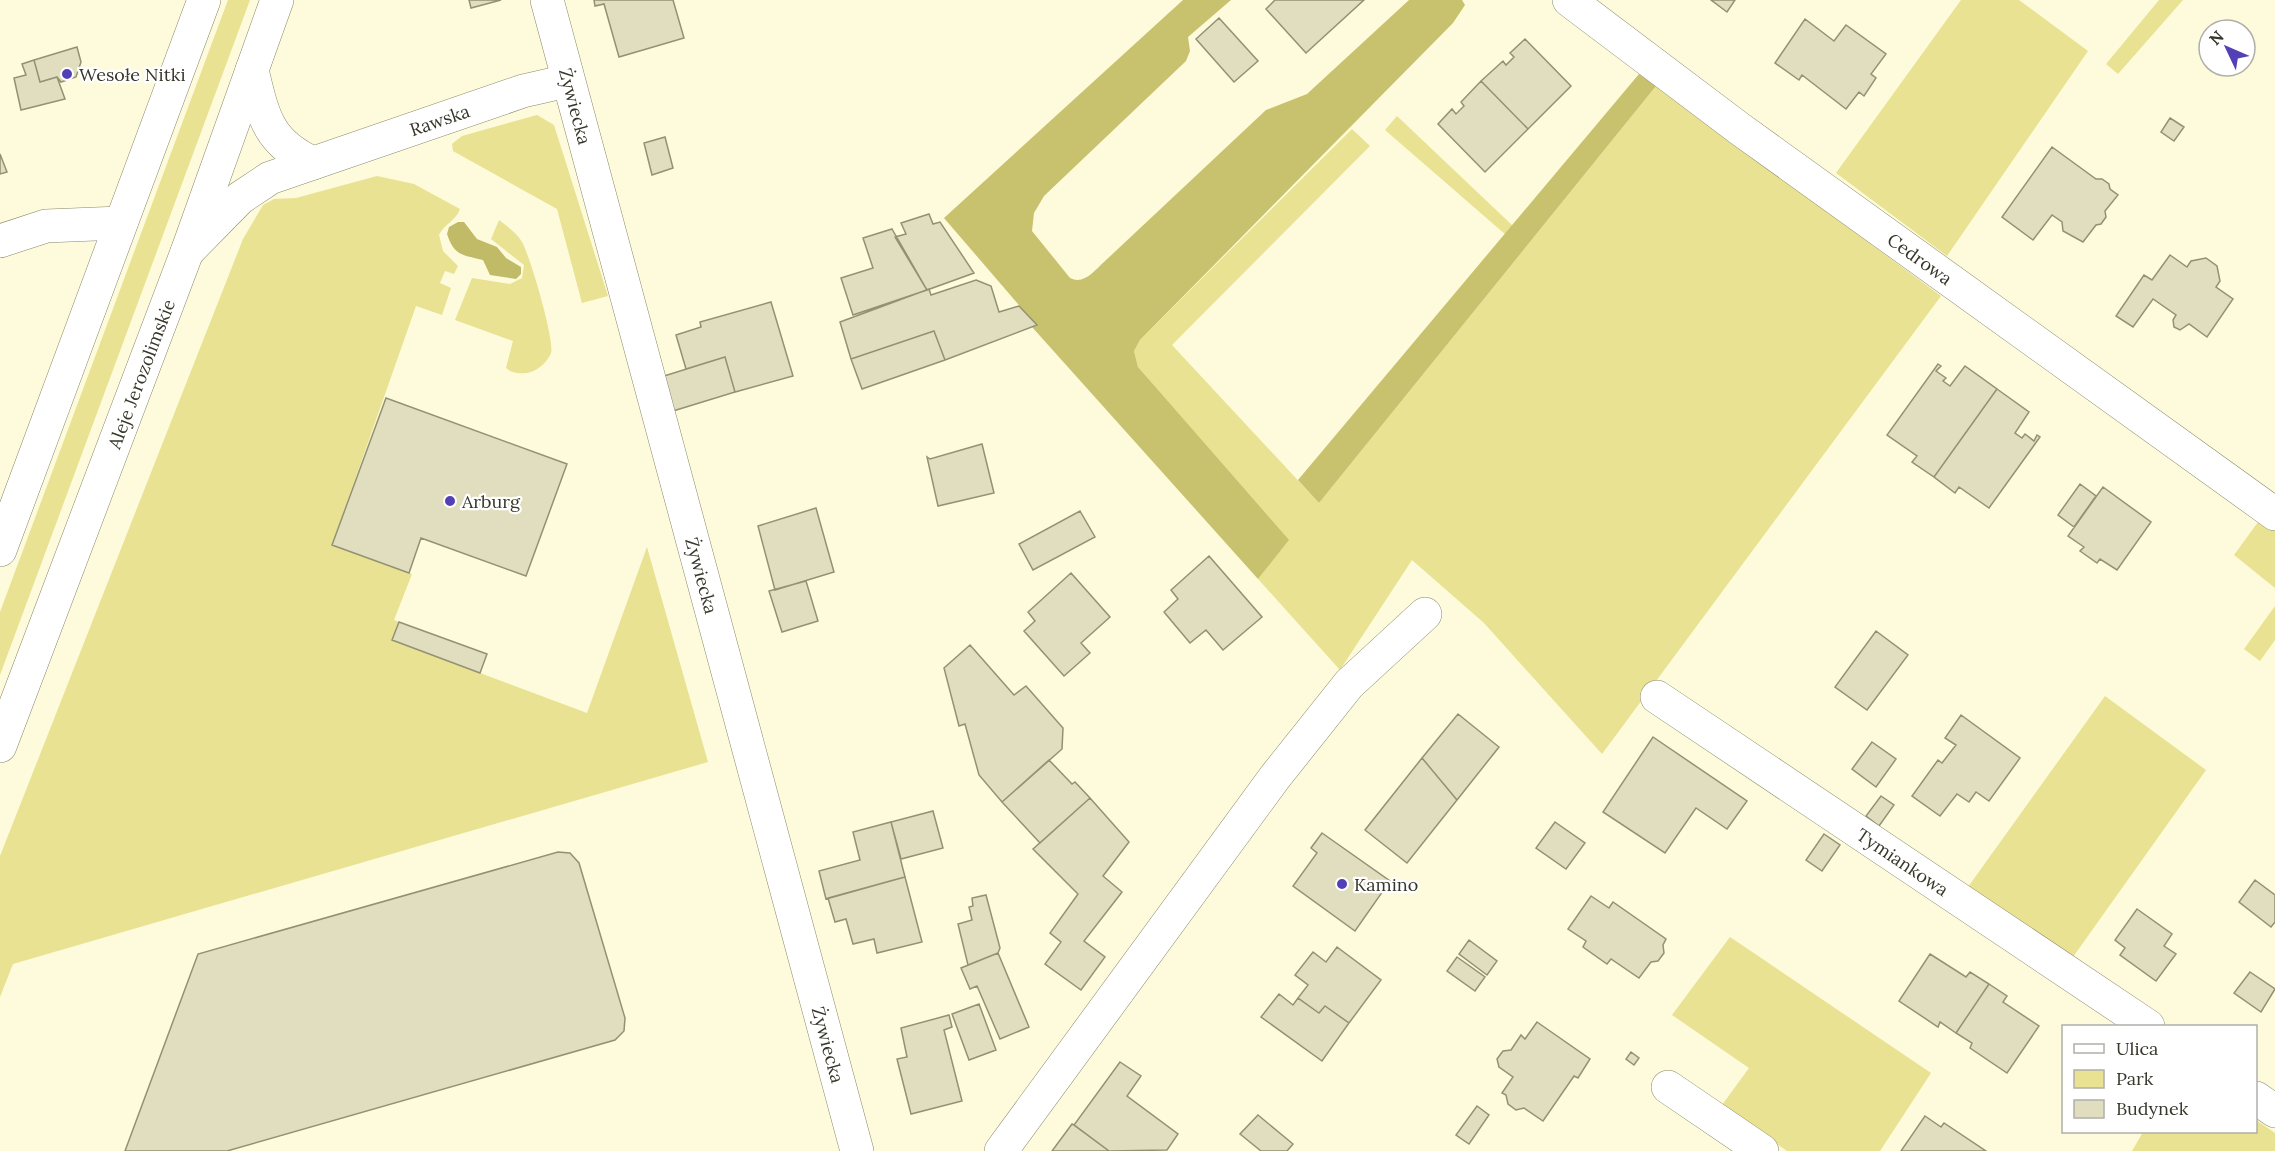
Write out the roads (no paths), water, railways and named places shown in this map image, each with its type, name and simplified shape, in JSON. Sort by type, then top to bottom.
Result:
[{"type":"street","points":[[0,550],[204,0]]},
{"type":"street","name":"Aleje Jerozolimskie","points":[[0,746],[187,252],[277,0]]},
{"type":"street","name":"Żywiecka","points":[[547,0],[857,1151]]},
{"type":"street","name":"Cedrowa","points":[[1569,0],[1749,136],[2275,514]]},
{"type":"street","points":[[252,70],[264,118],[273,134],[296,155],[314,163]]},
{"type":"street","name":"Rawska","points":[[187,252],[240,198],[270,178],[523,91],[567,81]]},
{"type":"street","points":[[0,241],[46,226],[120,223]]},
{"type":"street","points":[[1001,1151],[1275,777],[1349,684],[1425,614]]},
{"type":"street","name":"Tymiankowa","points":[[1657,697],[2147,1025]]},
{"type":"street","points":[[1668,1087],[1762,1151]]},
{"type":"street","points":[[2257,1099],[2275,1111]]},
{"type":"place","name":"Wesołe Nitki","points":[[67,74]]},
{"type":"place","name":"Arburg","points":[[450,501]]},
{"type":"place","name":"Kamino","points":[[1342,884]]}]
